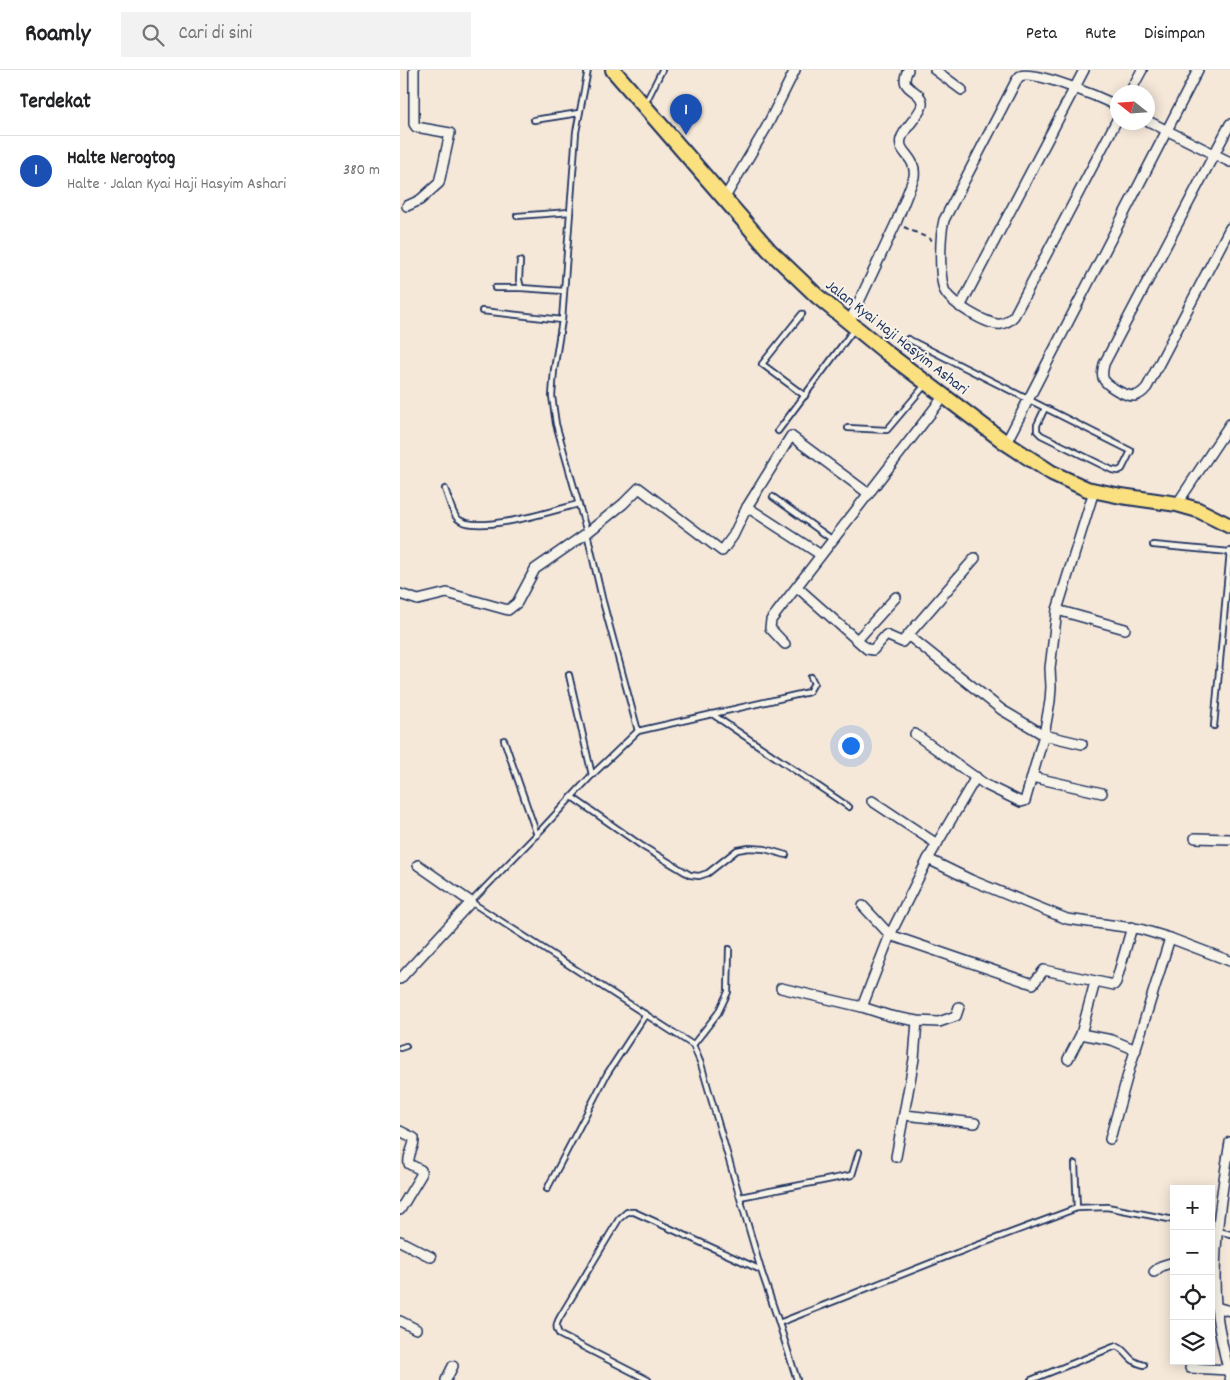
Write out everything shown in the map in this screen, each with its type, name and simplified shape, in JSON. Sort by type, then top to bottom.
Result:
[{"type":"main road","name":"Jalan Kyai Haji Hasyim Ashari","points":[[613,70],[769,250],[817,296],[852,326],[1006,443],[1052,473],[1072,483],[1094,491],[1178,504],[1198,510],[1230,526]]},
{"type":"street","points":[[407,206],[420,200],[439,183],[450,132],[416,127],[414,124],[414,70]]},
{"type":"street","points":[[724,199],[766,128],[795,70]]},
{"type":"street","points":[[852,326],[914,177],[913,162],[901,147],[900,141],[903,133],[922,107],[922,101],[920,97],[907,87],[904,80],[908,70]]},
{"type":"street","points":[[935,70],[962,90]]},
{"type":"street","points":[[960,306],[1084,70]]},
{"type":"street","points":[[1134,85],[1142,70]]},
{"type":"street","points":[[1006,443],[1198,70]]},
{"type":"street","points":[[1110,102],[1066,82],[1029,74],[1020,76],[944,220],[940,241],[943,287],[951,300],[992,323],[1000,325],[1008,322],[1014,316],[1112,130]]},
{"type":"street","points":[[1155,124],[1230,162]]},
{"type":"street","points":[[1230,124],[1104,364],[1102,372],[1104,380],[1111,386],[1134,396],[1142,393],[1147,387],[1230,228]]},
{"type":"street","points":[[785,644],[770,628],[771,620],[944,396]]},
{"type":"street","points":[[1178,504],[1230,424]]},
{"type":"street","points":[[400,594],[418,600],[447,593],[508,610],[517,603],[535,569],[587,533],[623,504],[639,488],[722,551],[733,536],[747,507],[790,436],[869,494]]},
{"type":"street","points":[[915,734],[976,778],[1005,795],[1023,802],[1025,801],[1044,735],[1050,701],[1051,655],[1057,610],[1094,491]]},
{"type":"street","points":[[747,507],[822,555]]},
{"type":"street","points":[[797,587],[858,639],[867,649],[873,650],[886,635],[902,642],[909,636],[975,558]]},
{"type":"street","points":[[858,639],[896,596]]},
{"type":"street","points":[[1057,610],[1124,629]]},
{"type":"street","points":[[909,636],[1002,710],[1044,735],[1082,744]]},
{"type":"street","points":[[1032,777],[1102,793]]},
{"type":"street","points":[[862,1007],[890,935],[928,859],[976,778]]},
{"type":"street","points":[[872,801],[937,844]]},
{"type":"street","points":[[1195,838],[1230,839]]},
{"type":"street","points":[[928,859],[972,880],[1067,919],[1132,927],[1170,938],[1230,961]]},
{"type":"street","points":[[400,978],[470,902],[418,865]]},
{"type":"street","points":[[863,906],[890,935],[1033,984],[1044,970],[1114,985],[1132,927]]},
{"type":"street","points":[[1110,1139],[1170,938]]},
{"type":"street","points":[[1068,1059],[1081,1034],[1095,982]]},
{"type":"street","points":[[781,988],[862,1007],[890,1016],[917,1020],[939,1022],[956,1016],[959,1007]]},
{"type":"street","points":[[896,1157],[914,1059],[917,1020]]},
{"type":"street","points":[[1081,1034],[1112,1040],[1136,1050]]},
{"type":"street","points":[[905,1115],[975,1123]]},
{"type":"street","points":[[400,1131],[414,1138],[415,1141],[408,1160],[410,1164],[421,1170],[422,1175],[400,1210]]},
{"type":"street","points":[[1215,1230],[1230,1142]]},
{"type":"street","points":[[400,1241],[431,1257]]},
{"type":"street","points":[[1154,1272],[1161,1266],[1170,1263]]},
{"type":"street","points":[[1190,1368],[1229,1374],[1216,1308],[1214,1275]]},
{"type":"street","points":[[1216,1308],[1230,1311]]},
{"type":"street","points":[[400,1321],[416,1329]]},
{"type":"street","points":[[446,1380],[453,1366]]},
{"type":"lane","points":[[588,70],[579,113],[562,320],[552,396],[556,424],[587,533],[600,590],[638,731]]},
{"type":"lane","points":[[645,105],[662,70]]},
{"type":"lane","points":[[534,120],[579,113]]},
{"type":"lane","points":[[518,216],[570,212]]},
{"type":"lane","points":[[520,261],[519,280],[521,288]]},
{"type":"lane","points":[[495,288],[564,291]]},
{"type":"lane","points":[[482,312],[562,320]]},
{"type":"lane","points":[[802,314],[762,364],[805,396]]},
{"type":"lane","points":[[778,431],[805,396],[852,326]]},
{"type":"lane","points":[[908,339],[1131,451],[1122,469],[1118,471],[1112,470],[1041,435],[1037,431],[1037,425],[1045,408]]},
{"type":"lane","points":[[848,428],[887,430],[927,383]]},
{"type":"lane","points":[[445,489],[457,518],[469,525],[496,524],[578,504]]},
{"type":"lane","points":[[773,497],[833,540]]},
{"type":"lane","points":[[1153,545],[1230,551],[1214,726]]},
{"type":"lane","points":[[569,675],[592,775]]},
{"type":"lane","points":[[797,1380],[761,1270],[701,1064],[693,1044],[470,902],[537,835],[592,775],[638,731],[810,692],[814,683],[811,677]]},
{"type":"lane","points":[[712,714],[849,807]]},
{"type":"lane","points":[[504,740],[537,835]]},
{"type":"lane","points":[[572,797],[642,846],[690,875],[699,876],[708,873],[737,850],[749,848],[765,849],[786,855]]},
{"type":"lane","points":[[693,1044],[718,1013],[728,992],[730,949]]},
{"type":"lane","points":[[547,1189],[607,1074],[646,1014]]},
{"type":"lane","points":[[400,1048],[406,1046]]},
{"type":"lane","points":[[740,1197],[852,1175],[858,1152]]},
{"type":"lane","points":[[1075,1164],[1077,1208]]},
{"type":"lane","points":[[779,1323],[1077,1208],[1107,1207],[1170,1219]]},
{"type":"lane","points":[[648,1380],[560,1335],[556,1324],[619,1220],[627,1212],[634,1212],[761,1270]]},
{"type":"lane","points":[[1215,1230],[1230,1234]]},
{"type":"lane","points":[[1031,1380],[1116,1346],[1122,1348],[1130,1360],[1144,1365]]},
{"type":"lane","points":[[632,1380],[636,1374]]},
{"type":"path","points":[[896,223],[928,239],[940,241]]},
{"type":"place","name":"Halte Nerogtog","points":[[686,135]]}]
